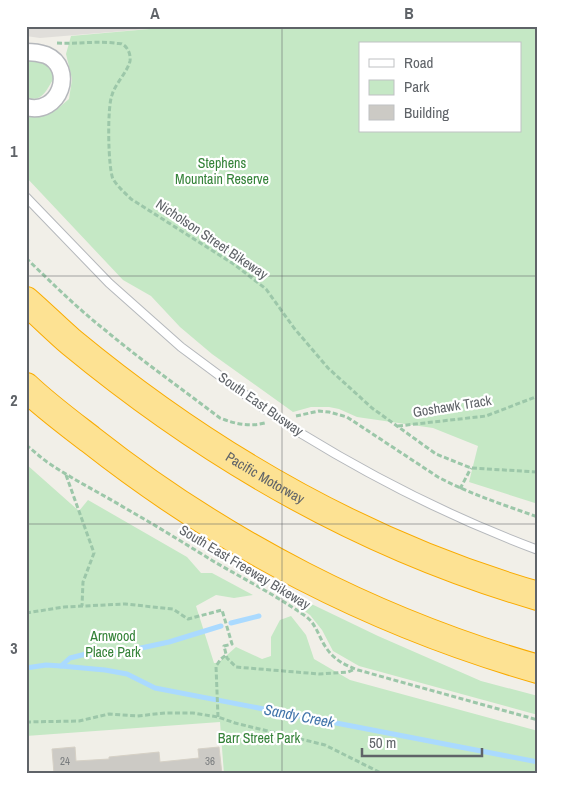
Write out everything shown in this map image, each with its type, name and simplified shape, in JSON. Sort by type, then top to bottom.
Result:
[{"type":"highway","name":"Pacific Motorway","points":[[26,301],[70,341],[162,412],[212,447],[295,496],[386,540],[464,571],[538,596]]},
{"type":"highway","points":[[26,387],[120,463],[212,524],[270,558],[358,603],[412,626],[457,644],[538,669]]},
{"type":"street","points":[[26,52],[40,53],[52,59],[57,64],[62,77],[60,90],[54,101],[40,108],[26,107]]},
{"type":"lane","name":"South East Busway","points":[[26,197],[109,283],[181,348],[259,405],[341,458],[410,495],[496,534],[538,550]]},
{"type":"path","name":"Nicholson Street Bikeway","points":[[56,43],[104,42],[122,44],[129,51],[130,61],[112,95],[109,110],[112,177],[118,187],[131,199],[235,265],[266,289],[294,328],[328,368],[370,407],[436,454],[471,468],[538,472]]},
{"type":"path","name":"Goshawk Track","points":[[397,426],[486,416],[538,396]]},
{"type":"path","name":"South East Freeway Bikeway","points":[[26,445],[65,474],[285,602],[307,617],[316,627],[324,645],[336,659],[344,664],[538,720]]},
{"type":"path","points":[[460,489],[471,468]]},
{"type":"path","points":[[65,474],[94,553],[83,582],[82,606]]},
{"type":"path","points":[[520,510],[538,517]]},
{"type":"path","points":[[26,613],[64,607],[125,604],[173,609],[188,619],[222,610],[232,644],[224,646],[226,655],[236,667],[319,674],[348,672],[356,669]]},
{"type":"path","points":[[218,717],[216,666],[226,655]]},
{"type":"path","points":[[26,722],[79,721],[109,714],[138,716],[165,713],[193,713],[218,717],[235,723],[325,745],[383,774]]},
{"type":"shaded area","points":[[26,26],[183,26],[40,38],[26,36]]},
{"type":"green space","name":"Stephens Mountain Reserve","points":[[183,26],[538,26],[538,504],[469,482],[478,446],[433,428],[357,417],[329,407],[311,407],[293,412],[212,354],[180,327],[151,296],[123,280],[26,177],[26,117],[56,110],[69,99],[72,79],[66,54],[71,36]]},
{"type":"green space","points":[[26,58],[47,66],[54,78],[46,91],[36,99],[26,97]]},
{"type":"green space","name":"Arnwood Place Park","points":[[26,464],[79,511],[88,500],[187,557],[201,573],[212,573],[253,595],[234,598],[216,595],[196,606],[214,663],[218,663],[236,647],[262,659],[271,656],[271,637],[280,620],[291,616],[306,635],[314,659],[350,680],[538,731],[538,774],[224,774],[220,722],[26,736]]},
{"type":"green space","points":[[299,598],[378,636],[481,681],[538,696],[538,715],[359,666],[333,651],[322,630],[310,615],[293,603]]},
{"type":"building","points":[[75,747],[76,761],[109,759],[109,757],[159,752],[160,762],[199,758],[198,749],[219,747],[222,774],[54,774],[52,749]]},
{"type":"waterway","points":[[231,623],[259,616]]},
{"type":"waterway","points":[[26,668],[46,665],[61,666],[70,658],[86,654],[99,656],[127,651],[169,642],[221,626]]},
{"type":"waterway","name":"Sandy Creek","points":[[61,666],[127,674],[155,688],[538,762]]},
{"type":"park label","name":"Barr Street Park","points":[[259,738]]}]
